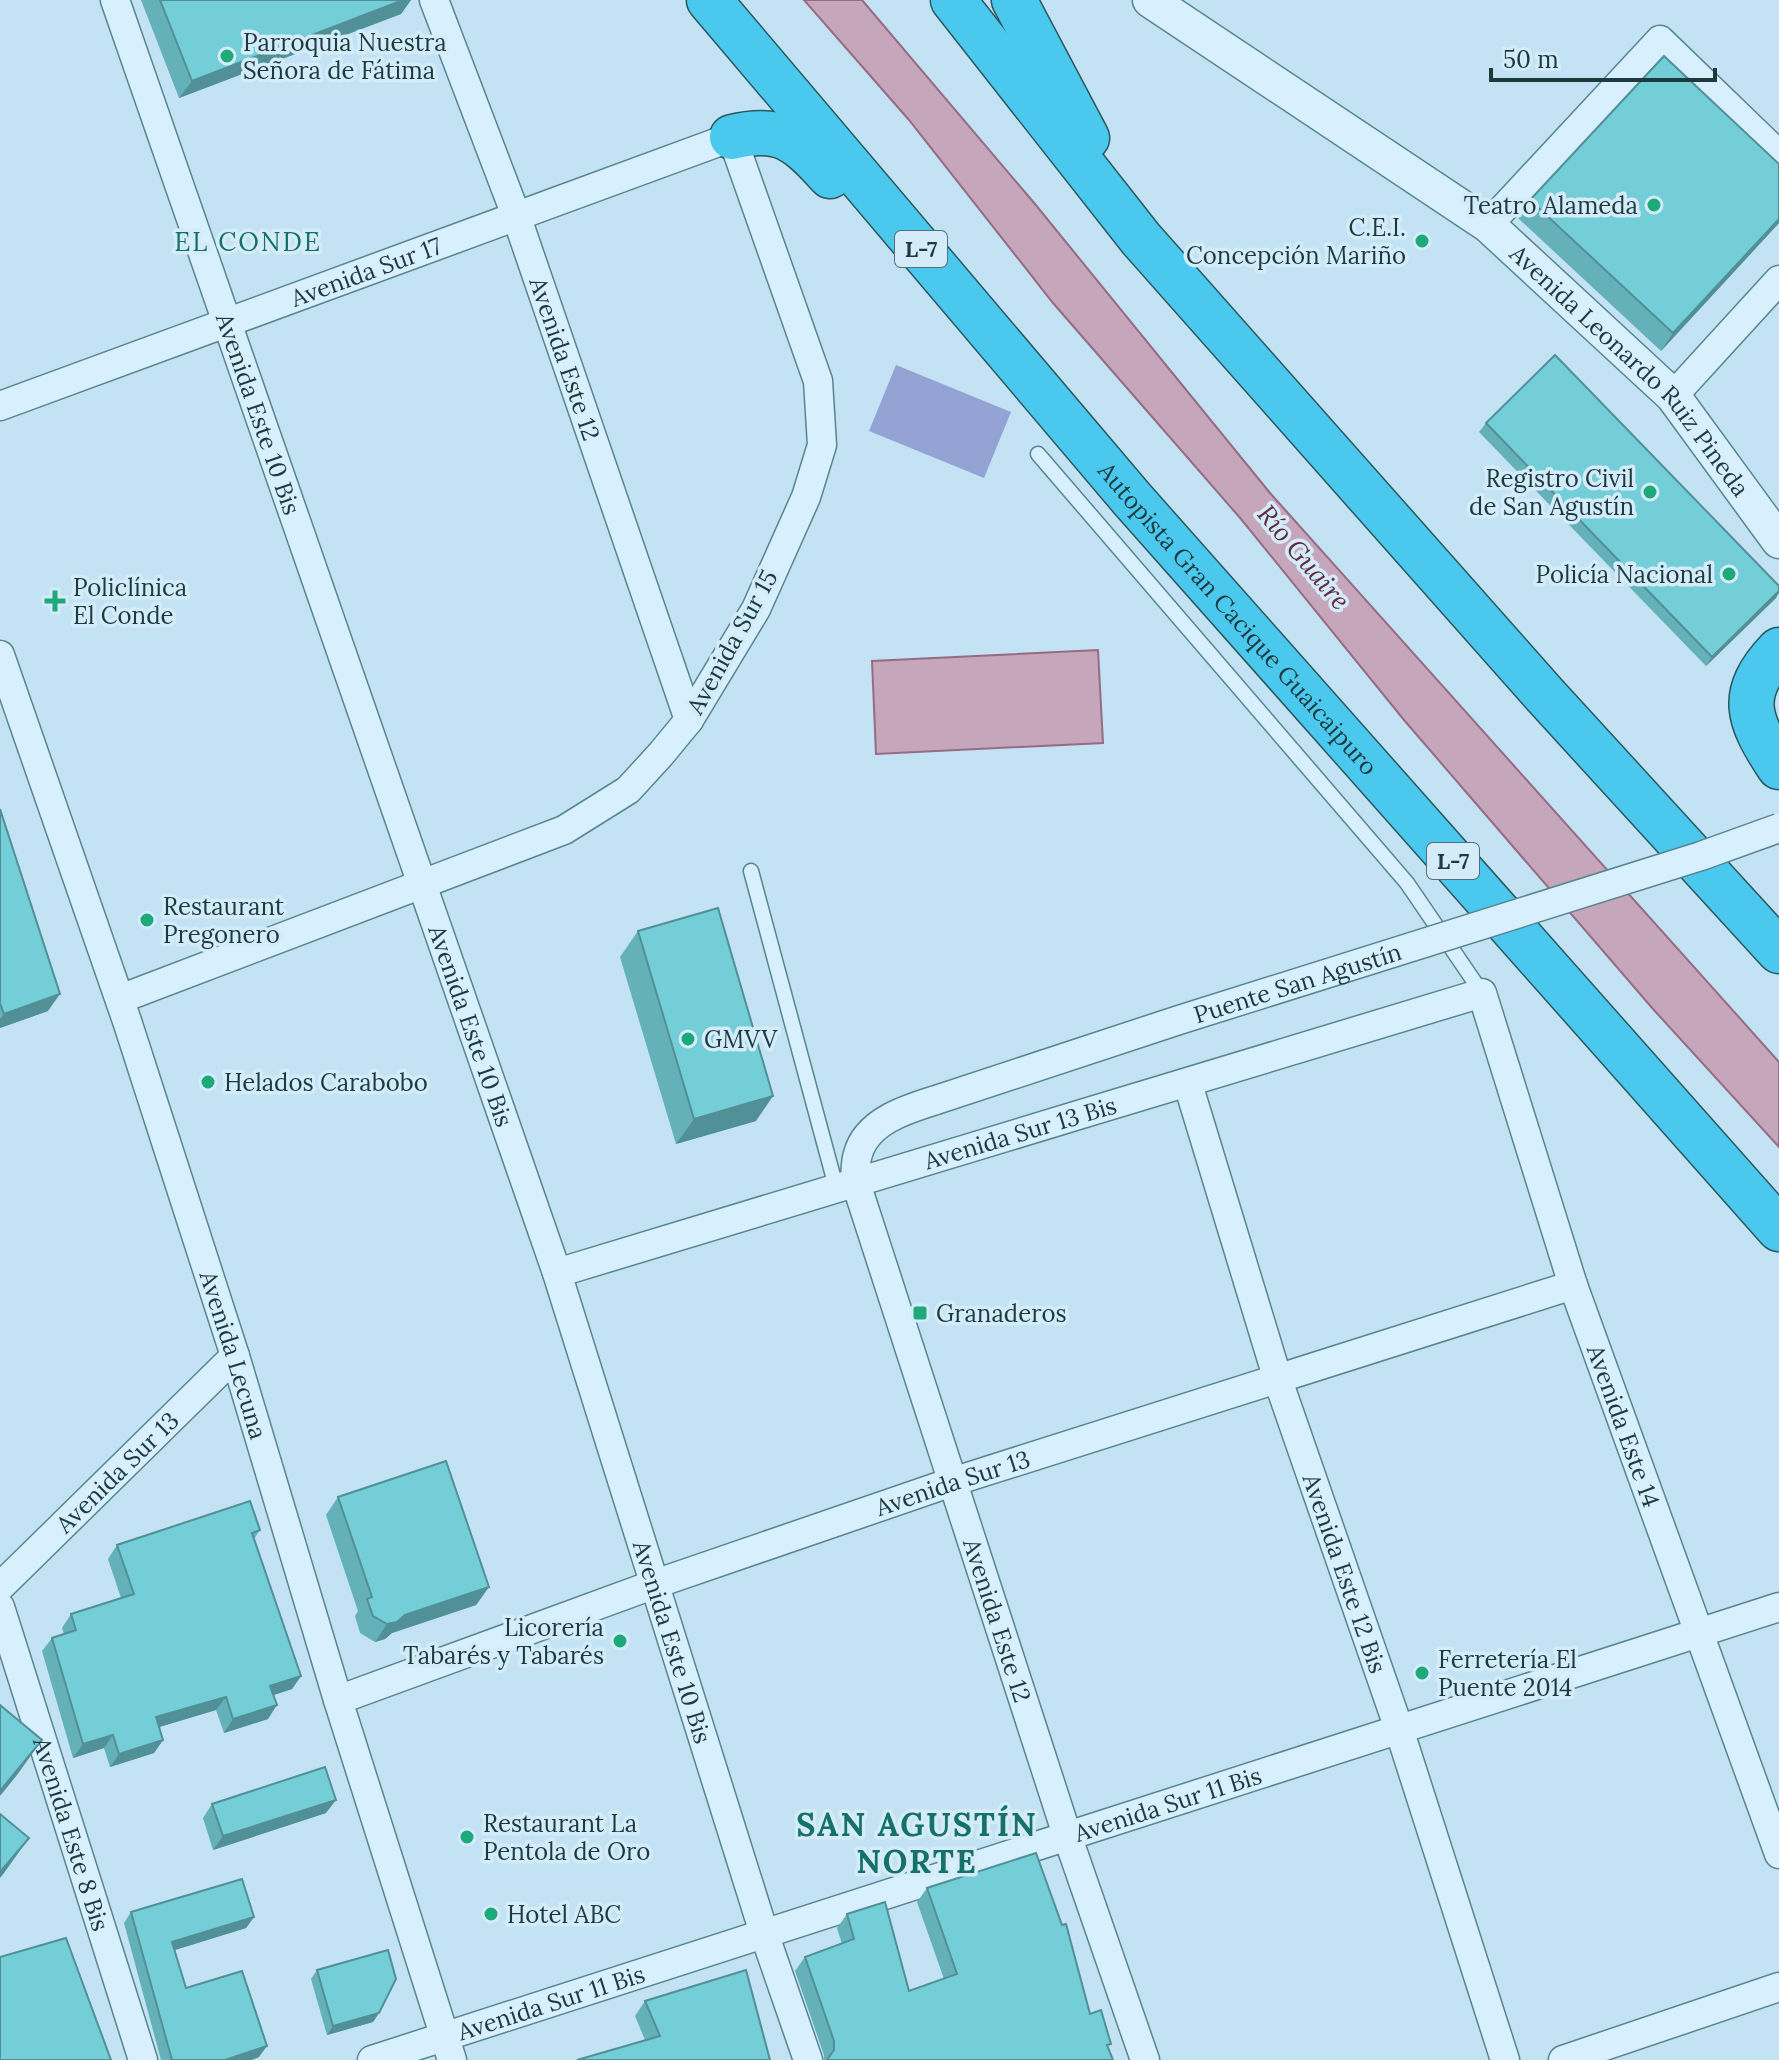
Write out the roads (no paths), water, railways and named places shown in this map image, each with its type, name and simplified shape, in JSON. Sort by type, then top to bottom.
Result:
[{"type":"highway","name":"Autopista Gran Cacique Guaicaipuro","points":[[709,0],[1132,499],[1777,1228]]},
{"type":"highway","points":[[953,0],[1141,239],[1544,694],[1779,951]]},
{"type":"highway","points":[[1014,0],[1141,239]]},
{"type":"highway","points":[[732,137],[757,131],[781,136],[811,154],[909,264],[1132,499]]},
{"type":"highway","points":[[1779,650],[1760,670],[1751,708],[1755,729],[1779,767]]},
{"type":"street","name":"Avenida Este 10 Bis","points":[[115,0],[557,1273],[764,1933],[808,2060]]},
{"type":"street","name":"Avenida Este 12","points":[[434,0],[517,218],[689,720]]},
{"type":"street","name":"Avenida Leonardo Ruiz Pineda","points":[[1150,0],[1488,225],[1673,396],[1779,541]]},
{"type":"street","points":[[1488,225],[1660,40],[1779,155]]},
{"type":"street","name":"Avenida Sur 17","points":[[0,406],[732,137]]},
{"type":"street","name":"Avenida Sur 15","points":[[120,999],[564,830],[628,790],[689,720],[756,609],[806,497],[822,445],[818,381],[732,137]]},
{"type":"street","points":[[1673,396],[1779,280]]},
{"type":"street","name":"Avenida Lecuna","points":[[0,655],[120,999],[235,1356],[338,1700],[449,2048]]},
{"type":"street","name":"Puente San Agustín","points":[[845,1184],[858,1152],[879,1123],[903,1111],[1179,1020],[1701,856],[1779,828]]},
{"type":"street","name":"Avenida Sur 13 Bis","points":[[557,1273],[1482,993]]},
{"type":"street","name":"Avenida Este 14","points":[[1482,993],[1573,1285],[1779,1854]]},
{"type":"street","name":"Avenida Este 12 Bis","points":[[1188,1084],[1278,1380],[1399,1729],[1505,2060]]},
{"type":"street","name":"Avenida Este 12","points":[[845,1184],[952,1482],[1067,1835],[1145,2060]]},
{"type":"street","name":"Avenida Sur 13","points":[[338,1700],[655,1584],[952,1482],[1573,1285]]},
{"type":"street","name":"Avenida Sur 13","points":[[0,1587],[235,1356]]},
{"type":"street","name":"Avenida Este 8 Bis","points":[[0,1607],[143,2060]]},
{"type":"street","name":"Avenida Sur 11 Bis","points":[[372,2060],[449,2048],[764,1933],[1779,1607]]},
{"type":"street","points":[[1563,2060],[1779,1987]]},
{"type":"lane","points":[[1038,454],[1407,883],[1482,993]]},
{"type":"lane","points":[[751,871],[845,1184]]},
{"type":"water","name":"Río Guaire","points":[[804,0],[862,0],[1035,204],[1270,493],[1779,1062],[1779,1147],[1653,1009],[1404,720],[1241,519],[1053,303],[909,120]]},
{"type":"water","points":[[1098,650],[1103,743],[876,754],[872,661]]},
{"type":"place","name":"Parroquia Nuestra Señora de Fátima","points":[[227,56]]},
{"type":"place","name":"Teatro Alameda","points":[[1654,205]]},
{"type":"place","name":"C.E.I. Concepción Mariño","points":[[1422,241]]},
{"type":"place","name":"Registro Civil de San Agustín","points":[[1650,492]]},
{"type":"place","name":"Policía Nacional","points":[[1729,574]]},
{"type":"place","name":"Policlínica El Conde","points":[[55,601]]},
{"type":"place","name":"Restaurant Pregonero","points":[[147,920]]},
{"type":"place","name":"GMVV","points":[[688,1039]]},
{"type":"place","name":"Helados Carabobo","points":[[208,1082]]},
{"type":"place","name":"Granaderos","points":[[920,1313]]},
{"type":"place","name":"Licorería Tabarés y Tabarés","points":[[620,1641]]},
{"type":"place","name":"Ferretería El Puente 2014","points":[[1422,1673]]},
{"type":"place","name":"Restaurant La Pentola de Oro","points":[[467,1837]]},
{"type":"place","name":"Hotel ABC","points":[[491,1914]]},
{"type":"district","name":"EL CONDE","points":[[248,241]]},
{"type":"district","name":"SAN AGUSTÍN NORTE","points":[[917,1842]]}]
